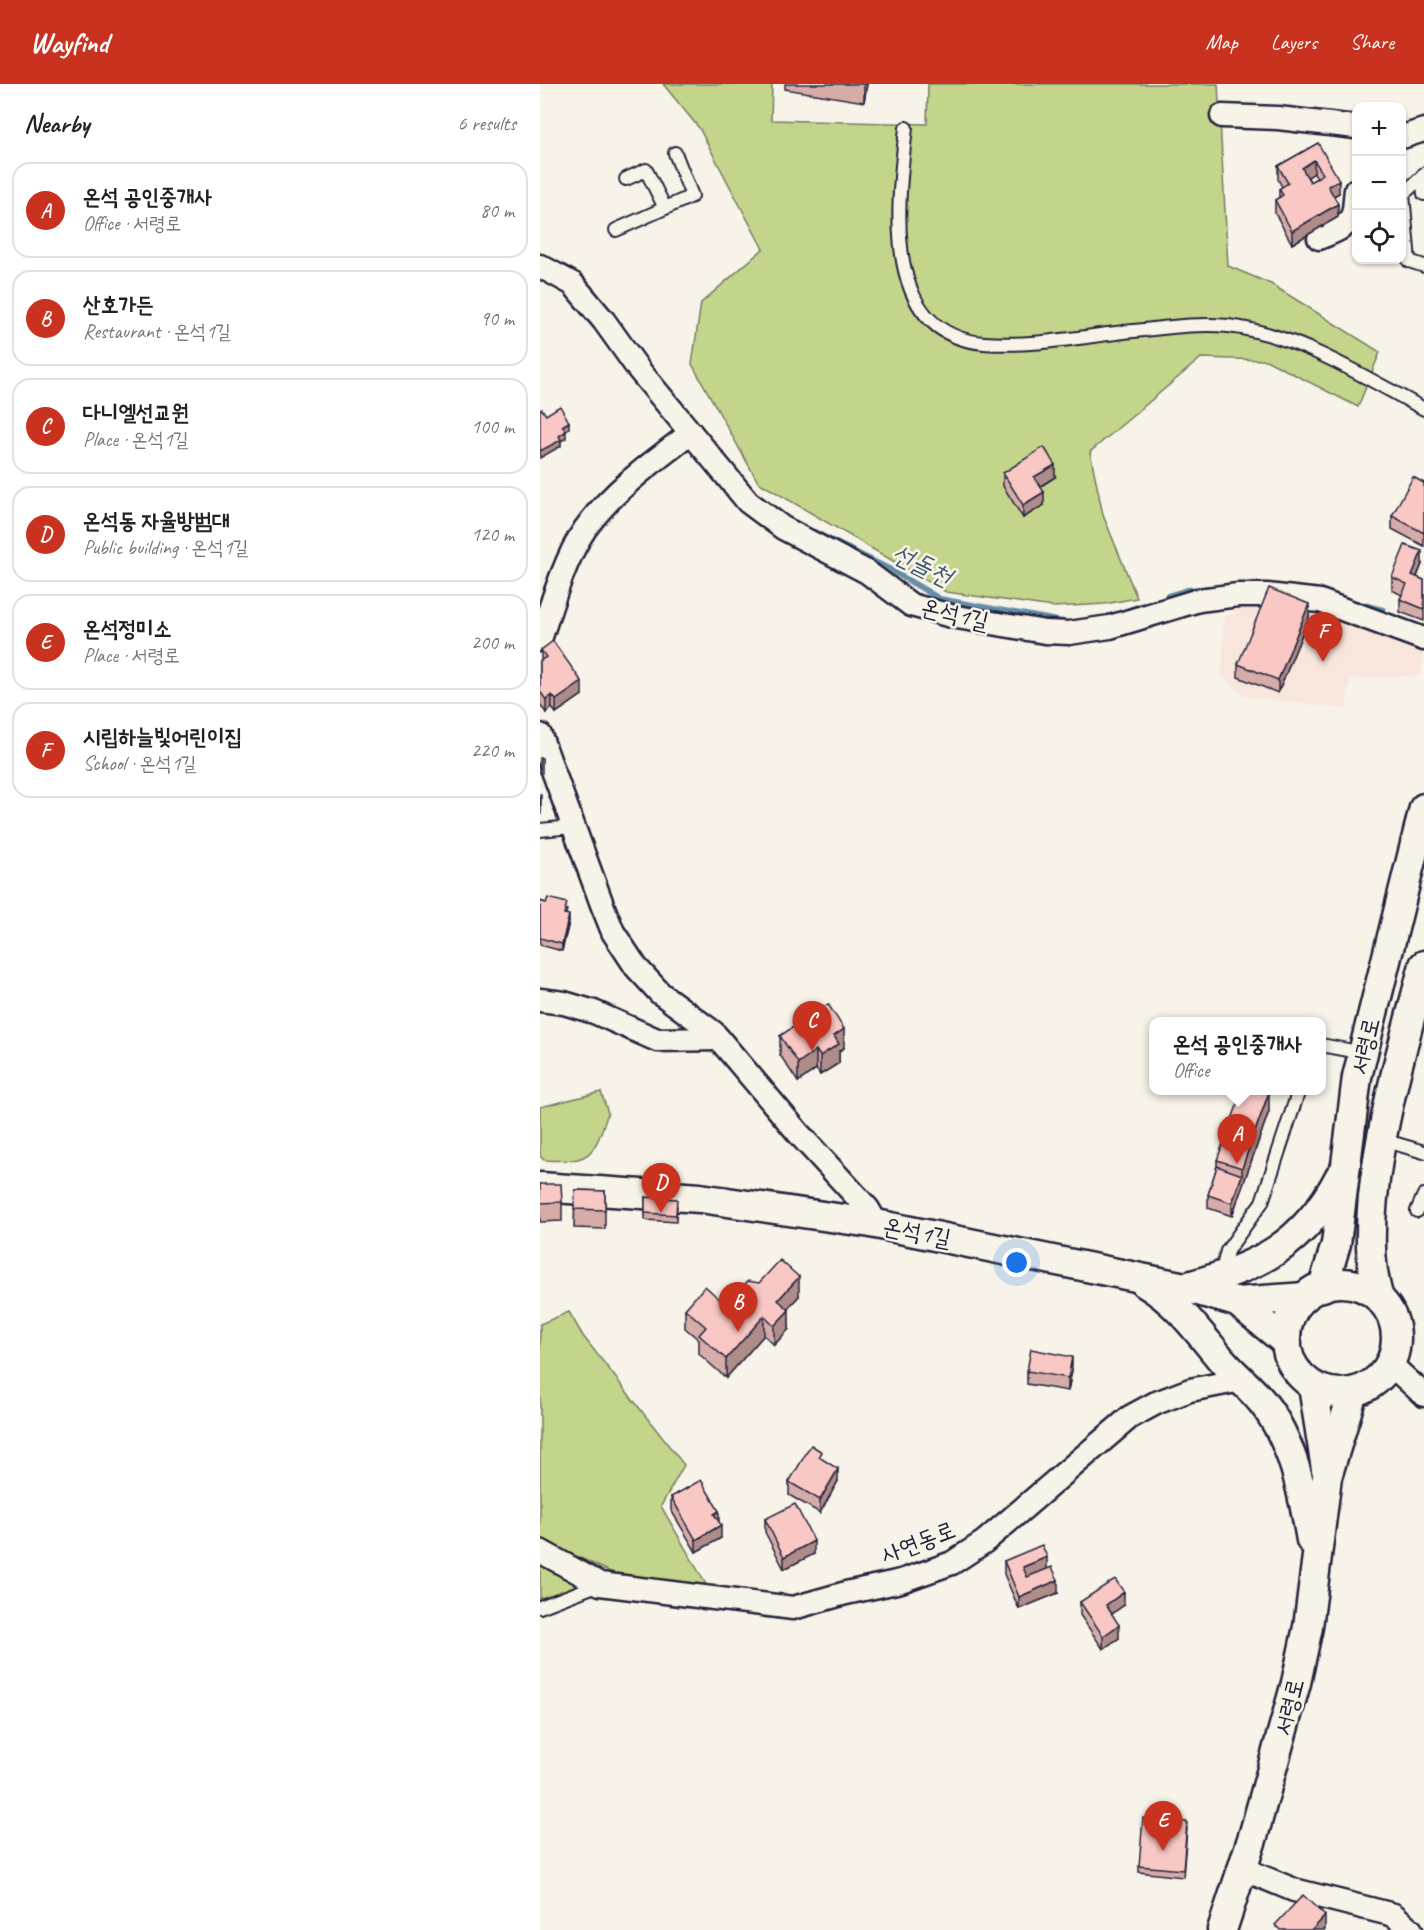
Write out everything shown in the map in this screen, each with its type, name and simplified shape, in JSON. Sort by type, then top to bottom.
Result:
[{"type":"street","points":[[1222,116],[1278,118],[1352,127]]},
{"type":"street","points":[[1406,135],[1424,130]]},
{"type":"street","points":[[1319,238],[1342,228],[1349,221],[1354,210]]},
{"type":"street","name":"온석1길","points":[[540,266],[573,284],[734,487],[757,510],[806,541],[860,568],[904,601],[922,609],[1045,632],[1081,633],[1199,600],[1238,595],[1267,595],[1320,602],[1424,639]]},
{"type":"street","points":[[540,640],[573,552],[586,529],[643,471],[692,433]]},
{"type":"street","name":"온석1길","points":[[540,735],[572,827],[613,932],[636,967],[660,993],[701,1022],[719,1039],[800,1135],[868,1209],[872,1216],[871,1223],[1185,1287],[1237,1302]]},
{"type":"street","name":"서령로","points":[[1287,1343],[1290,1319],[1314,1292],[1336,1244],[1363,1053],[1424,808]]},
{"type":"street","name":"서령로","points":[[1390,1364],[1395,1349],[1396,1333],[1389,1310],[1379,1298],[1373,1276],[1370,1242],[1373,1198],[1383,1140],[1422,981]]},
{"type":"street","points":[[540,1000],[564,1003],[594,1012],[657,1040],[719,1039]]},
{"type":"street","points":[[1185,1287],[1255,1264],[1296,1237],[1320,1210],[1346,1164]]},
{"type":"street","points":[[540,1187],[700,1198],[871,1223]]},
{"type":"street","points":[[1129,1275],[1175,1305],[1269,1411],[1287,1446],[1302,1496],[1316,1570]]},
{"type":"street","points":[[1237,1302],[1314,1292],[1350,1284],[1365,1289],[1379,1298]]},
{"type":"street","points":[[1237,1302],[1287,1343],[1294,1366],[1313,1386],[1332,1392],[1353,1392],[1374,1382],[1390,1364],[1424,1395]]},
{"type":"street","name":"사연동로","points":[[540,1551],[600,1584],[793,1608],[846,1593],[902,1581],[952,1563],[968,1554],[1130,1417],[1156,1402],[1190,1390],[1241,1380]]},
{"type":"street","name":"서령로","points":[[1313,1386],[1327,1477]]},
{"type":"street","name":"서령로","points":[[1222,1930],[1243,1869],[1296,1683],[1316,1570],[1327,1477],[1353,1392]]},
{"type":"street","points":[[1243,1869],[1294,1890],[1394,1915],[1411,1930]]},
{"type":"lane","points":[[906,128],[899,188],[901,250],[905,273],[923,312],[935,324],[952,335],[977,342],[1014,343],[1188,325],[1229,326],[1266,335],[1322,356],[1424,409]]},
{"type":"lane","points":[[616,230],[692,196],[675,153]]},
{"type":"lane","points":[[626,179],[646,170],[665,208]]},
{"type":"lane","points":[[1423,176],[1424,194]]},
{"type":"lane","points":[[1423,176],[1403,194],[1409,261],[1424,266]]},
{"type":"lane","points":[[540,831],[572,827]]},
{"type":"lane","points":[[1326,1046],[1363,1053]]},
{"type":"lane","points":[[1221,1277],[1227,1251],[1262,1202],[1297,1095]]},
{"type":"lane","points":[[1383,1140],[1424,1152]]},
{"type":"lane","points":[[1417,1211],[1424,1195]]},
{"type":"lane","name":"사연동로","points":[[540,1607],[600,1584]]},
{"type":"shaded area","points":[[1281,598],[1424,649],[1421,675],[1350,679],[1346,709],[1243,696],[1222,676],[1224,616],[1236,613],[1234,605]]},
{"type":"green space","points":[[663,84],[772,84],[771,120],[927,124],[928,84],[1218,84],[1228,266],[1271,284],[1380,352],[1358,407],[1266,360],[1201,358],[1090,452],[1103,515],[1137,598],[1105,604],[1053,607],[946,592],[758,482],[692,364],[701,303],[763,249],[699,128]]},
{"type":"green space","points":[[601,1092],[608,1113],[594,1148],[581,1158],[560,1161],[544,1160],[540,1156],[540,1107]]},
{"type":"green space","points":[[569,1312],[583,1336],[684,1465],[661,1506],[708,1588],[617,1575],[540,1539],[540,1324]]},
{"type":"green space","points":[[540,1559],[587,1584],[540,1598]]},
{"type":"building","points":[[1318,143],[1339,180],[1328,186],[1338,204],[1292,231],[1275,200],[1283,195],[1279,189],[1288,183],[1278,166]],"holes":[[[1314,160],[1323,174],[1310,182],[1302,168]]]},
{"type":"building","points":[[560,406],[569,422],[562,426],[566,431],[559,436],[561,440],[540,451],[540,410],[542,409],[546,415]]},
{"type":"building","points":[[1044,447],[1055,465],[1034,477],[1044,492],[1023,505],[1003,473]]},
{"type":"building","points":[[1413,477],[1424,483],[1424,533],[1392,516]]},
{"type":"building","points":[[1405,545],[1422,551],[1412,575],[1424,580],[1424,609],[1400,599],[1407,584],[1392,577]]},
{"type":"building","points":[[1269,588],[1309,604],[1278,680],[1238,664]]},
{"type":"building","points":[[553,641],[582,682],[556,700],[552,695],[546,700],[540,691],[540,661],[546,657],[541,650]]},
{"type":"building","points":[[540,758],[542,758],[542,773],[540,773]]},
{"type":"building","points":[[548,898],[567,903],[564,914],[569,915],[562,944],[540,938],[540,901],[546,903]]},
{"type":"building","points":[[811,1003],[817,1012],[828,1004],[844,1029],[834,1036],[839,1044],[820,1056],[816,1050],[798,1063],[780,1036],[807,1018],[801,1009]]},
{"type":"building","points":[[1241,1095],[1268,1095],[1242,1168],[1217,1160]]},
{"type":"building","points":[[1217,1166],[1242,1175],[1232,1203],[1208,1195]]},
{"type":"building","points":[[540,1184],[561,1184],[562,1202],[540,1203]]},
{"type":"building","points":[[575,1190],[605,1191],[605,1210],[574,1209]]},
{"type":"building","points":[[645,1197],[677,1199],[676,1215],[645,1213]]},
{"type":"building","points":[[780,1260],[799,1277],[778,1300],[789,1310],[774,1326],[764,1316],[726,1359],[699,1335],[706,1327],[685,1309],[705,1286],[726,1305],[748,1281],[759,1283]]},
{"type":"building","points":[[1031,1349],[1072,1357],[1068,1378],[1027,1371]]},
{"type":"building","points":[[811,1445],[822,1452],[819,1457],[838,1469],[820,1500],[789,1482]]},
{"type":"building","points":[[701,1480],[719,1511],[714,1514],[721,1525],[696,1540],[671,1497]]},
{"type":"building","points":[[795,1504],[814,1541],[784,1557],[765,1519]]},
{"type":"building","points":[[1042,1545],[1047,1557],[1023,1567],[1027,1577],[1052,1567],[1058,1580],[1019,1597],[1004,1561]]},
{"type":"building","points":[[1115,1579],[1124,1592],[1106,1605],[1119,1625],[1103,1636],[1080,1602]]},
{"type":"building","points":[[1143,1818],[1187,1822],[1183,1870],[1139,1866]]},
{"type":"building","points":[[1303,1895],[1325,1916],[1312,1930],[1280,1930],[1275,1925]]},
{"type":"waterway","name":"선돌천","points":[[814,532],[891,570],[940,599],[1063,622]]},
{"type":"waterway","name":"선돌천","points":[[1167,596],[1187,590],[1213,588]]},
{"type":"waterway","name":"선돌천","points":[[1348,601],[1383,610]]},
{"type":"waterway","name":"선돌천","points":[[1129,610],[1143,605]]},
{"type":"place","name":"시립하늘빛어린이집","points":[[1323,662]]},
{"type":"place","name":"다니엘선교원","points":[[812,1051]]},
{"type":"place","name":"온석 공인중개사","points":[[1237,1164]]},
{"type":"place","name":"온석동 자율방범대","points":[[661,1213]]},
{"type":"place","name":"산호가든","points":[[738,1332]]},
{"type":"place","name":"온석정미소","points":[[1163,1851]]}]
